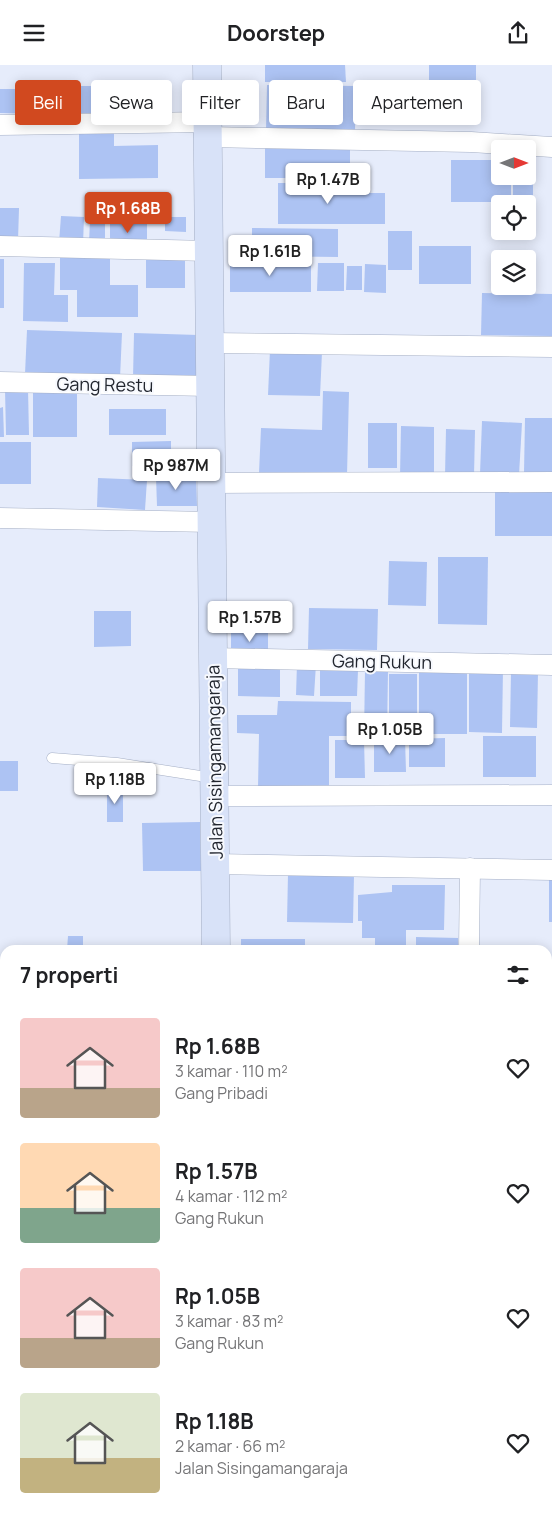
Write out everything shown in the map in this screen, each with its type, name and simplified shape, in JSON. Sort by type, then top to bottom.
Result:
[{"type":"street","name":"Jalan Sisingamangaraja","points":[[207,65],[216,945]]},
{"type":"street","points":[[0,125],[208,129],[552,147]]},
{"type":"street","points":[[0,245],[209,251]]},
{"type":"street","points":[[210,343],[552,347]]},
{"type":"street","name":"Gang Restu","points":[[0,382],[210,386]]},
{"type":"street","points":[[211,483],[552,482]]},
{"type":"street","points":[[0,518],[212,522]]},
{"type":"street","name":"Gang Rukun","points":[[213,658],[552,665]]},
{"type":"street","points":[[214,787],[552,795]]},
{"type":"street","points":[[215,864],[552,870]]},
{"type":"street","points":[[469,945],[470,868]]},
{"type":"lane","points":[[52,758],[117,763],[214,787]]},
{"type":"building","points":[[265,65],[345,65],[346,82],[343,82],[343,80],[269,80],[269,82],[265,82]]},
{"type":"building","points":[[429,65],[476,65],[476,80],[429,80]]},
{"type":"building","points":[[267,85],[269,85],[269,125],[343,125],[343,86],[353,86],[353,125],[355,125],[355,131],[266,131]]},
{"type":"building","points":[[81,86],[91,86],[91,113],[81,113]]},
{"type":"building","points":[[0,89],[15,89],[15,113],[0,113]]},
{"type":"building","points":[[114,132],[114,146],[158,145],[158,178],[79,179],[79,133]]},
{"type":"building","points":[[265,142],[350,142],[350,178],[265,178]]},
{"type":"building","points":[[451,160],[491,160],[491,185],[511,185],[511,195],[491,195],[491,202],[451,202]]},
{"type":"building","points":[[278,183],[348,183],[348,193],[385,193],[385,224],[278,224]]},
{"type":"building","points":[[513,185],[533,185],[533,195],[513,195]]},
{"type":"building","points":[[0,208],[19,208],[18,241],[0,241]]},
{"type":"building","points":[[61,216],[84,217],[83,244],[59,243]]},
{"type":"building","points":[[165,217],[186,217],[186,232],[165,231]]},
{"type":"building","points":[[90,220],[105,220],[105,244],[89,243]]},
{"type":"building","points":[[110,223],[147,223],[147,245],[110,245]]},
{"type":"building","points":[[252,228],[338,229],[338,257],[252,256]]},
{"type":"building","points":[[388,231],[412,231],[412,270],[388,270]]},
{"type":"building","points":[[419,246],[471,246],[471,284],[419,284]]},
{"type":"building","points":[[60,253],[110,253],[110,285],[138,285],[138,317],[77,317],[77,290],[60,290]]},
{"type":"building","points":[[146,258],[185,258],[185,288],[146,288]]},
{"type":"building","points":[[0,259],[4,259],[4,308],[0,308]]},
{"type":"building","points":[[230,261],[311,261],[311,292],[230,292]]},
{"type":"building","points":[[24,263],[55,263],[54,295],[68,295],[68,322],[23,321]]},
{"type":"building","points":[[318,263],[344,263],[344,291],[317,291]]},
{"type":"building","points":[[365,264],[386,265],[386,293],[364,292]]},
{"type":"building","points":[[347,266],[362,266],[362,290],[346,290]]},
{"type":"building","points":[[482,293],[491,293],[491,295],[552,294],[552,336],[481,335]]},
{"type":"building","points":[[27,330],[122,333],[120,378],[25,374]]},
{"type":"building","points":[[134,333],[198,335],[197,380],[133,378]]},
{"type":"building","points":[[270,350],[322,352],[320,396],[268,395]]},
{"type":"building","points":[[5,389],[28,389],[29,435],[6,435]]},
{"type":"building","points":[[33,391],[77,391],[77,437],[33,437]]},
{"type":"building","points":[[323,391],[349,392],[347,475],[259,473],[261,428],[322,430]]},
{"type":"building","points":[[3,407],[4,437],[0,437],[0,408]]},
{"type":"building","points":[[109,409],[166,409],[166,435],[109,435]]},
{"type":"building","points":[[525,418],[552,418],[552,474],[524,473]]},
{"type":"building","points":[[482,421],[522,423],[519,475],[480,474]]},
{"type":"building","points":[[368,423],[397,423],[397,468],[368,468]]},
{"type":"building","points":[[401,426],[434,427],[434,476],[400,476]]},
{"type":"building","points":[[446,429],[475,430],[474,476],[445,476]]},
{"type":"building","points":[[171,441],[171,466],[132,466],[132,442]]},
{"type":"building","points":[[0,442],[31,442],[31,484],[0,484]]},
{"type":"building","points":[[156,477],[196,477],[197,506],[157,506]]},
{"type":"building","points":[[98,478],[147,480],[145,510],[97,507]]},
{"type":"building","points":[[495,490],[552,490],[552,536],[495,536]]},
{"type":"building","points":[[438,557],[488,557],[487,625],[438,624]]},
{"type":"building","points":[[389,561],[427,562],[426,606],[388,605]]},
{"type":"building","points":[[309,608],[378,609],[377,650],[308,649]]},
{"type":"building","points":[[94,611],[131,611],[131,646],[94,647]]},
{"type":"building","points":[[231,630],[268,630],[268,655],[231,655]]},
{"type":"building","points":[[297,663],[316,664],[314,696],[296,695]]},
{"type":"building","points":[[238,665],[280,666],[280,697],[238,696]]},
{"type":"building","points":[[469,667],[503,668],[502,733],[469,732]]},
{"type":"building","points":[[320,670],[358,670],[357,696],[320,696]]},
{"type":"building","points":[[365,670],[388,670],[387,736],[364,736]]},
{"type":"building","points":[[419,670],[467,670],[467,734],[419,734]]},
{"type":"building","points":[[511,672],[538,672],[537,728],[510,727]]},
{"type":"building","points":[[389,674],[417,674],[417,735],[389,735]]},
{"type":"building","points":[[278,701],[351,702],[351,736],[329,736],[329,790],[258,788],[259,734],[237,733],[237,715],[277,715]]},
{"type":"building","points":[[483,736],[536,736],[536,777],[483,777]]},
{"type":"building","points":[[374,738],[405,738],[406,772],[374,772]]},
{"type":"building","points":[[445,738],[445,767],[409,767],[409,739]]},
{"type":"building","points":[[335,740],[364,740],[365,778],[335,778]]},
{"type":"building","points":[[0,761],[18,761],[18,791],[0,791]]},
{"type":"building","points":[[107,787],[123,787],[123,822],[107,822]]},
{"type":"building","points":[[200,822],[201,871],[143,871],[142,823]]},
{"type":"building","points":[[288,874],[354,875],[353,923],[287,922]]},
{"type":"building","points":[[549,880],[552,880],[552,922],[549,922]]},
{"type":"building","points":[[392,885],[445,885],[444,930],[406,930],[406,945],[375,945],[375,938],[362,938],[362,921],[358,921],[358,895],[392,892]]},
{"type":"building","points":[[68,936],[83,936],[83,945],[67,945]]},
{"type":"building","points":[[416,937],[458,938],[458,945],[416,945]]},
{"type":"building","points":[[241,939],[305,939],[305,945],[241,945]]}]
